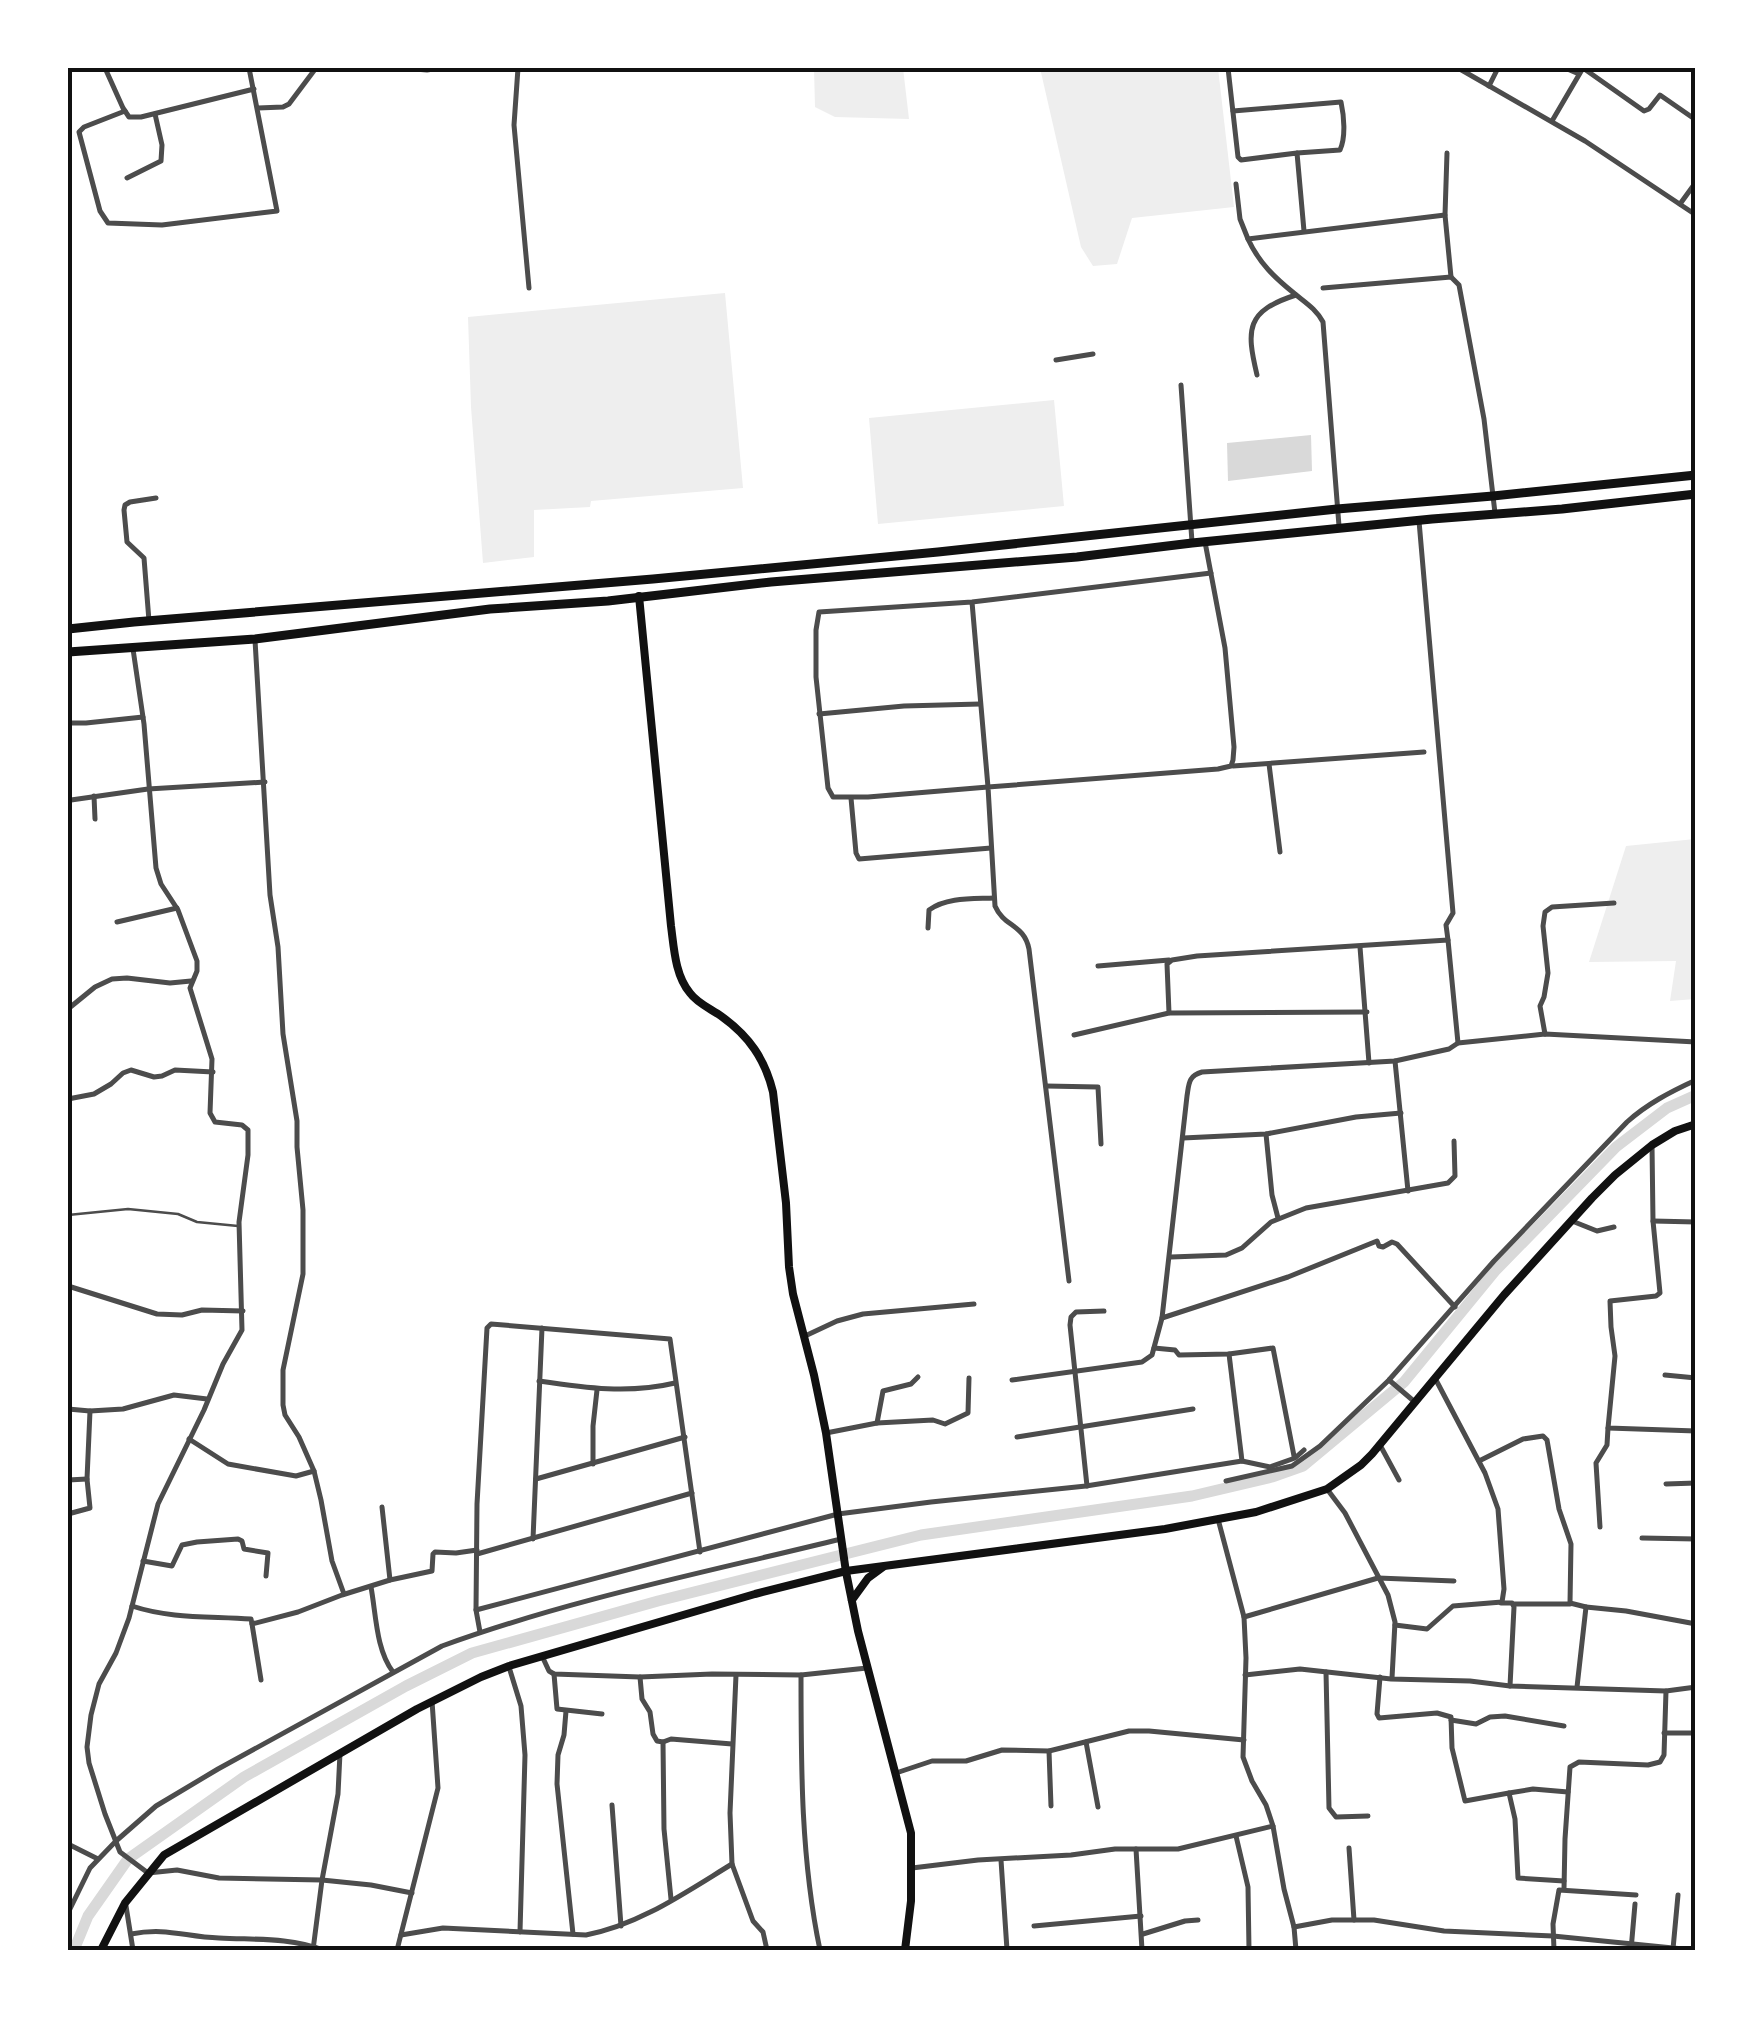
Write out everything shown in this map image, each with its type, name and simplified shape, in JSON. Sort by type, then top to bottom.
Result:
[{"type":"highway","points":[[68,630],[787,566],[1690,476],[1691,494],[1612,504],[1418,520],[1077,557],[771,582],[608,601],[490,609],[255,639],[68,652]]},
{"type":"highway","points":[[1611,484],[1612,504]]},
{"type":"highway","points":[[975,547],[978,566]]},
{"type":"main road","points":[[639,596],[669,910],[679,970],[691,995],[736,1027],[756,1050],[769,1075],[786,1203],[789,1267],[826,1432],[852,1600],[910,1832],[910,1920],[905,1950]]},
{"type":"main road","points":[[100,1950],[126,1903],[164,1855],[432,1701],[509,1666],[846,1569],[1052,1545],[1218,1519],[1256,1512],[1327,1489],[1361,1465],[1380,1445],[1504,1294],[1615,1176],[1652,1145],[1696,1124]]},
{"type":"main road","points":[[852,1600],[868,1578],[887,1565]]},
{"type":"street","points":[[105,68],[129,116],[155,114],[254,88]]},
{"type":"street","points":[[125,111],[79,132],[102,217],[108,223],[162,225],[276,212],[248,68]]},
{"type":"street","points":[[258,108],[289,104],[316,68]]},
{"type":"street","points":[[403,68],[440,68]]},
{"type":"street","points":[[518,68],[514,125],[529,288]]},
{"type":"street","points":[[1228,68],[1238,157],[1241,160],[1340,150],[1343,146],[1341,102],[1233,111]]},
{"type":"street","points":[[1458,68],[1552,121],[1696,215]]},
{"type":"street","points":[[1489,86],[1498,68]]},
{"type":"street","points":[[1564,68],[1582,70],[1644,111],[1662,95],[1696,120]]},
{"type":"street","points":[[1552,121],[1582,70]]},
{"type":"street","points":[[127,178],[161,161],[162,145],[155,114]]},
{"type":"street","points":[[1297,153],[1304,231]]},
{"type":"street","points":[[1446,153],[1445,215],[1451,277],[1458,285],[1464,306],[1484,419],[1495,514]]},
{"type":"street","points":[[1680,204],[1696,182]]},
{"type":"street","points":[[1236,184],[1240,219],[1267,270],[1318,313],[1323,322],[1339,529]]},
{"type":"street","points":[[1248,239],[1445,215]]},
{"type":"street","points":[[1323,288],[1451,277]]},
{"type":"street","points":[[1257,376],[1250,330],[1267,308],[1296,294]]},
{"type":"street","points":[[1056,360],[1093,354]]},
{"type":"street","points":[[1181,385],[1192,543]]},
{"type":"street","points":[[148,621],[144,558],[127,542],[124,510],[130,502],[156,498]]},
{"type":"street","points":[[1418,520],[1453,913],[1446,926],[1458,1043]]},
{"type":"street","points":[[1206,542],[1225,648],[1234,747],[1231,766]]},
{"type":"street","points":[[787,566],[788,581]]},
{"type":"street","points":[[770,567],[771,582]]},
{"type":"street","points":[[1212,573],[972,602],[819,612],[816,677],[830,793],[833,797],[852,798],[1424,752]]},
{"type":"street","points":[[972,602],[994,898],[1000,916],[1028,941],[1069,1281]]},
{"type":"street","points":[[255,639],[270,895],[278,947],[283,1034],[297,1121],[304,1241],[303,1274],[282,1370],[283,1405],[314,1472],[332,1561],[344,1594]]},
{"type":"street","points":[[132,647],[143,717],[156,868],[177,908],[197,961],[190,992],[210,1051],[210,1113],[218,1123],[242,1125],[248,1130],[239,1226],[243,1311],[242,1330],[158,1504],[132,1606],[116,1653],[93,1700],[87,1747],[94,1780],[120,1852],[148,1873],[177,1870],[219,1878],[322,1880],[412,1893]]},
{"type":"street","points":[[819,714],[980,704]]},
{"type":"street","points":[[70,722],[143,717]]},
{"type":"street","points":[[1268,764],[1280,852]]},
{"type":"street","points":[[71,800],[148,789],[264,782]]},
{"type":"street","points":[[94,796],[95,819]]},
{"type":"street","points":[[852,798],[856,853],[860,860],[991,848]]},
{"type":"street","points":[[928,928],[934,905],[994,898]]},
{"type":"street","points":[[1545,1034],[1540,1006],[1548,973],[1543,926],[1546,912],[1552,907],[1614,904]]},
{"type":"street","points":[[117,922],[177,908]]},
{"type":"street","points":[[1098,966],[1448,940]]},
{"type":"street","points":[[1360,947],[1370,1064]]},
{"type":"street","points":[[1169,1013],[1170,962]]},
{"type":"street","points":[[68,1009],[95,987],[118,978],[191,981]]},
{"type":"street","points":[[1074,1034],[1169,1013],[1367,1012]]},
{"type":"street","points":[[1012,1380],[1144,1362],[1150,1358],[1162,1318],[1191,1076],[1370,1064],[1449,1049],[1458,1043],[1545,1034],[1696,1042]]},
{"type":"street","points":[[1394,1061],[1408,1191]]},
{"type":"street","points":[[68,1099],[94,1094],[131,1070],[154,1076],[175,1070],[213,1072]]},
{"type":"street","points":[[1226,1482],[1296,1461],[1320,1446],[1392,1382],[1494,1261],[1626,1122],[1661,1097],[1696,1080]]},
{"type":"street","points":[[1046,1086],[1098,1087],[1101,1144]]},
{"type":"street","points":[[1183,1138],[1266,1134],[1401,1112]]},
{"type":"street","points":[[1266,1134],[1278,1218]]},
{"type":"street","points":[[1170,1257],[1217,1257],[1232,1253],[1278,1218],[1306,1208],[1452,1181],[1457,1163],[1454,1141]]},
{"type":"street","points":[[1600,1526],[1596,1464],[1607,1444],[1615,1356],[1610,1301],[1660,1294],[1652,1222],[1652,1145]]},
{"type":"street","points":[[1572,1221],[1597,1231],[1614,1228]]},
{"type":"street","points":[[1652,1222],[1696,1222]]},
{"type":"street","points":[[1162,1318],[1288,1277],[1376,1241],[1383,1247],[1395,1242],[1455,1307]]},
{"type":"street","points":[[68,1286],[157,1314],[243,1311]]},
{"type":"street","points":[[805,1336],[837,1320],[863,1314],[974,1304]]},
{"type":"street","points":[[1087,1486],[1072,1316],[1076,1312],[1104,1311]]},
{"type":"street","points":[[480,1632],[476,1610],[477,1552],[487,1328],[491,1324],[670,1339],[700,1552]]},
{"type":"street","points":[[533,1539],[542,1328]]},
{"type":"street","points":[[1154,1348],[1175,1350],[1180,1355],[1272,1348],[1296,1461]]},
{"type":"street","points":[[1229,1354],[1238,1480]]},
{"type":"street","points":[[1666,1375],[1696,1378]]},
{"type":"street","points":[[877,1423],[882,1391],[913,1383],[918,1377]]},
{"type":"street","points":[[826,1432],[877,1423],[933,1420],[945,1424],[968,1414],[968,1378]]},
{"type":"street","points":[[1434,1378],[1491,1487],[1500,1518],[1504,1589],[1501,1603]]},
{"type":"street","points":[[539,1381],[597,1390],[646,1389],[675,1382]]},
{"type":"street","points":[[1392,1382],[1413,1401]]},
{"type":"street","points":[[593,1464],[597,1390]]},
{"type":"street","points":[[68,1409],[123,1408],[164,1396],[208,1399]]},
{"type":"street","points":[[1018,1438],[1193,1409]]},
{"type":"street","points":[[68,1514],[90,1508],[90,1411]]},
{"type":"street","points":[[1608,1428],[1696,1431]]},
{"type":"street","points":[[536,1479],[684,1437]]},
{"type":"street","points":[[1479,1461],[1523,1440],[1545,1437],[1571,1544],[1571,1604]]},
{"type":"street","points":[[189,1439],[228,1464],[296,1476],[314,1472]]},
{"type":"street","points":[[1380,1445],[1400,1480]]},
{"type":"street","points":[[476,1610],[838,1514],[1087,1486],[1239,1462],[1270,1466],[1296,1461],[1304,1450]]},
{"type":"street","points":[[68,1480],[87,1480]]},
{"type":"street","points":[[1666,1484],[1696,1483]]},
{"type":"street","points":[[1327,1489],[1345,1513],[1388,1595],[1395,1625],[1392,1679]]},
{"type":"street","points":[[252,1624],[390,1580],[432,1571],[435,1552],[477,1552],[692,1493]]},
{"type":"street","points":[[382,1507],[390,1580]]},
{"type":"street","points":[[1218,1519],[1244,1618],[1243,1757],[1273,1826],[1296,1950]]},
{"type":"street","points":[[1642,1538],[1696,1539]]},
{"type":"street","points":[[144,1560],[172,1566],[182,1545],[238,1539],[244,1549],[268,1553],[266,1576]]},
{"type":"street","points":[[68,1913],[90,1868],[143,1816],[178,1792],[442,1646],[624,1592],[842,1541]]},
{"type":"street","points":[[1244,1618],[1378,1578],[1454,1581]]},
{"type":"street","points":[[371,1587],[382,1650],[392,1672]]},
{"type":"street","points":[[1395,1625],[1428,1629],[1453,1606],[1501,1603],[1571,1604],[1696,1624]]},
{"type":"street","points":[[1510,1686],[1513,1604]]},
{"type":"street","points":[[132,1606],[179,1616],[250,1619],[261,1680]]},
{"type":"street","points":[[1578,1687],[1586,1607]]},
{"type":"street","points":[[542,1656],[554,1674],[800,1675],[867,1668]]},
{"type":"street","points":[[509,1666],[521,1706],[525,1755],[520,1932]]},
{"type":"street","points":[[1245,1675],[1300,1669],[1510,1686],[1666,1691],[1696,1688]]},
{"type":"street","points":[[1326,1672],[1330,1810],[1338,1817],[1368,1816]]},
{"type":"street","points":[[554,1674],[554,1706],[558,1710],[602,1714]]},
{"type":"street","points":[[736,1675],[732,1864],[754,1921],[763,1932],[766,1950]]},
{"type":"street","points":[[800,1675],[803,1826],[820,1950]]},
{"type":"street","points":[[640,1677],[642,1699],[650,1712],[656,1741],[732,1744]]},
{"type":"street","points":[[1380,1677],[1379,1718],[1437,1713],[1451,1717],[1452,1748],[1464,1800],[1533,1790],[1568,1792]]},
{"type":"street","points":[[1554,1950],[1558,1891],[1564,1886],[1570,1767],[1579,1762],[1658,1764],[1664,1756],[1666,1691]]},
{"type":"street","points":[[397,1950],[438,1788],[432,1701]]},
{"type":"street","points":[[566,1711],[557,1784],[573,1934]]},
{"type":"street","points":[[1451,1720],[1476,1724],[1504,1716],[1564,1726]]},
{"type":"street","points":[[896,1773],[927,1762],[966,1761],[1002,1750],[1049,1751],[1128,1731],[1244,1740]]},
{"type":"street","points":[[1664,1734],[1696,1733]]},
{"type":"street","points":[[663,1742],[664,1829],[672,1900]]},
{"type":"street","points":[[1086,1742],[1098,1807]]},
{"type":"street","points":[[1049,1751],[1051,1806]]},
{"type":"street","points":[[313,1949],[338,1794],[340,1753]]},
{"type":"street","points":[[1509,1792],[1516,1828],[1517,1877],[1636,1896]]},
{"type":"street","points":[[612,1805],[621,1926]]},
{"type":"street","points":[[912,1868],[1115,1849],[1178,1849],[1273,1826]]},
{"type":"street","points":[[1236,1836],[1249,1900],[1250,1950]]},
{"type":"street","points":[[68,1844],[98,1859]]},
{"type":"street","points":[[1350,1848],[1354,1920]]},
{"type":"street","points":[[1136,1849],[1142,1950]]},
{"type":"street","points":[[1001,1860],[1007,1950]]},
{"type":"street","points":[[401,1936],[443,1928],[586,1935],[621,1926],[732,1864]]},
{"type":"street","points":[[1673,1948],[1678,1896]]},
{"type":"street","points":[[126,1903],[133,1950]]},
{"type":"street","points":[[1632,1948],[1635,1904]]},
{"type":"street","points":[[1034,1926],[1141,1916]]},
{"type":"street","points":[[1142,1934],[1198,1920]]},
{"type":"street","points":[[1294,1927],[1332,1920],[1374,1920],[1444,1931],[1553,1936],[1632,1948],[1693,1950]]},
{"type":"street","points":[[131,1934],[168,1931],[219,1938],[272,1938],[323,1950]]},
{"type":"lane","points":[[68,1215],[128,1209],[239,1226]]},
{"type":"shaded area","points":[[814,68],[903,68],[909,119],[835,117],[815,107]]},
{"type":"shaded area","points":[[1040,68],[1218,68],[1234,207],[1132,218],[1117,264],[1093,266],[1081,247]]},
{"type":"shaded area","points":[[725,293],[743,488],[534,510],[534,557],[483,563],[468,317]]},
{"type":"shaded area","points":[[1054,400],[1064,506],[878,524],[869,418]]},
{"type":"shaded area","points":[[1311,435],[1312,471],[1228,481],[1227,443]]},
{"type":"shaded area","points":[[1695,839],[1695,999],[1670,1001],[1676,961],[1589,962],[1626,846]]},
{"type":"waterway","points":[[74,1950],[88,1916],[128,1859],[244,1777],[472,1653],[658,1601],[921,1535],[1192,1496],[1303,1466],[1404,1382],[1495,1271],[1616,1147],[1667,1108],[1696,1095]]}]
